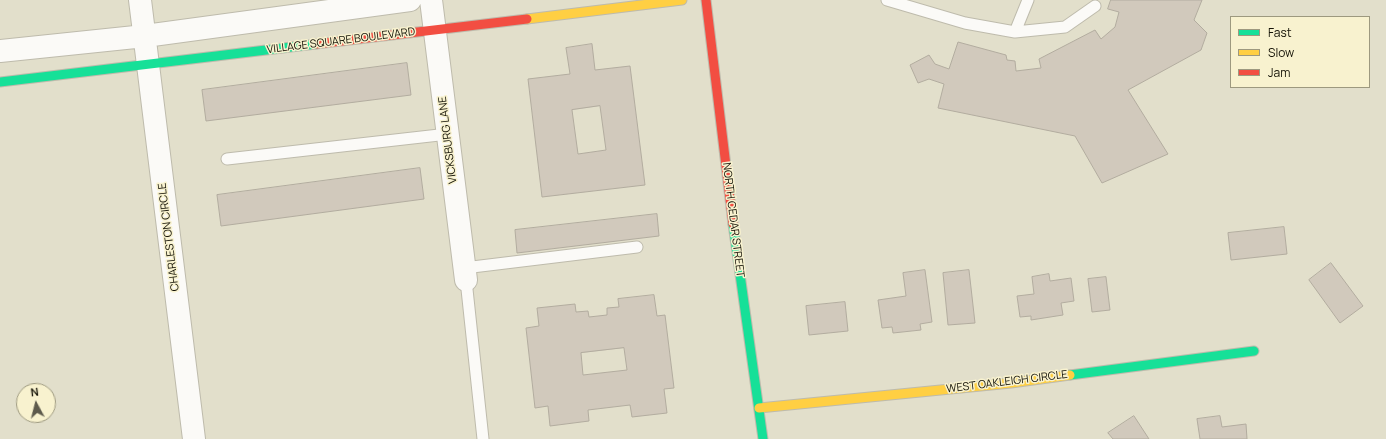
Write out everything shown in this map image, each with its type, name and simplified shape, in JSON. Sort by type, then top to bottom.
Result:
[{"type":"street","name":"CHARLESTON CIRCLE","points":[[140,0],[194,439]]},
{"type":"street","points":[[0,51],[145,36],[410,0]]},
{"type":"street","name":"VICKSBURG LANE","points":[[431,0],[465,274]]},
{"type":"street","name":"VILLAGE SQUARE BOULEVARD","points":[[0,82],[682,0]]},
{"type":"street","name":"NORTH CEDAR STREET","points":[[706,0],[737,255],[763,439]]},
{"type":"street","name":"WEST OAKLEIGH CIRCLE","points":[[759,408],[1011,383],[1254,351]]},
{"type":"lane","points":[[887,0],[965,23],[1015,32],[1065,27],[1095,6]]},
{"type":"lane","points":[[1015,32],[1028,0]]},
{"type":"lane","points":[[228,159],[448,134]]},
{"type":"lane","points":[[483,439],[465,274],[637,247]]},
{"type":"building","points":[[1111,0],[1202,0],[1194,20],[1207,33],[1201,50],[1128,90],[1168,154],[1102,183],[1075,136],[938,108],[944,84],[929,79],[918,83],[910,65],[929,55],[935,64],[949,69],[958,42],[1006,55],[1007,60],[1015,61],[1016,71],[1041,68],[1039,59],[1095,30],[1101,39],[1115,27],[1119,12],[1108,9]]},
{"type":"building","points":[[592,44],[595,70],[630,66],[645,185],[542,197],[528,79],[570,74],[566,48]],"holes":[[[600,106],[606,150],[578,154],[572,110]]]},
{"type":"building","points":[[407,63],[411,95],[206,121],[202,90]]},
{"type":"building","points":[[420,168],[424,199],[221,226],[217,195]]},
{"type":"building","points":[[657,214],[659,236],[517,253],[515,230]]},
{"type":"building","points":[[1284,227],[1287,254],[1231,260],[1228,233]]},
{"type":"building","points":[[1331,263],[1363,306],[1340,323],[1309,280]]},
{"type":"building","points":[[925,270],[932,322],[920,324],[921,330],[893,333],[892,327],[882,328],[878,300],[906,296],[903,273]]},
{"type":"building","points":[[969,270],[975,323],[948,325],[943,273]]},
{"type":"building","points":[[1049,274],[1050,281],[1071,278],[1074,301],[1061,303],[1063,315],[1031,320],[1031,316],[1020,317],[1017,296],[1034,294],[1032,277]]},
{"type":"building","points":[[1106,277],[1110,310],[1092,312],[1088,279]]},
{"type":"building","points":[[654,295],[657,316],[665,315],[674,388],[664,389],[667,413],[632,417],[630,405],[588,410],[589,421],[550,426],[548,406],[535,408],[526,328],[539,326],[537,308],[575,304],[576,312],[588,311],[589,317],[607,315],[607,308],[619,307],[618,299]],"holes":[[[624,348],[627,370],[583,375],[581,353]]]},
{"type":"building","points":[[845,302],[848,331],[809,335],[806,306]]},
{"type":"building","points":[[1134,416],[1149,439],[1113,439],[1108,433]]},
{"type":"building","points":[[1220,416],[1222,427],[1246,424],[1247,439],[1200,439],[1197,419]]},
{"type":"traffic: fast","points":[[0,82],[316,44]]},
{"type":"traffic: fast","points":[[733,224],[763,439]]},
{"type":"traffic: fast","points":[[1070,375],[1254,351]]},
{"type":"traffic: slow","points":[[527,19],[682,0]]},
{"type":"traffic: slow","points":[[759,408],[1011,383],[1070,375]]},
{"type":"traffic: jam","points":[[706,0],[733,224]]},
{"type":"traffic: jam","points":[[316,44],[527,19]]}]
